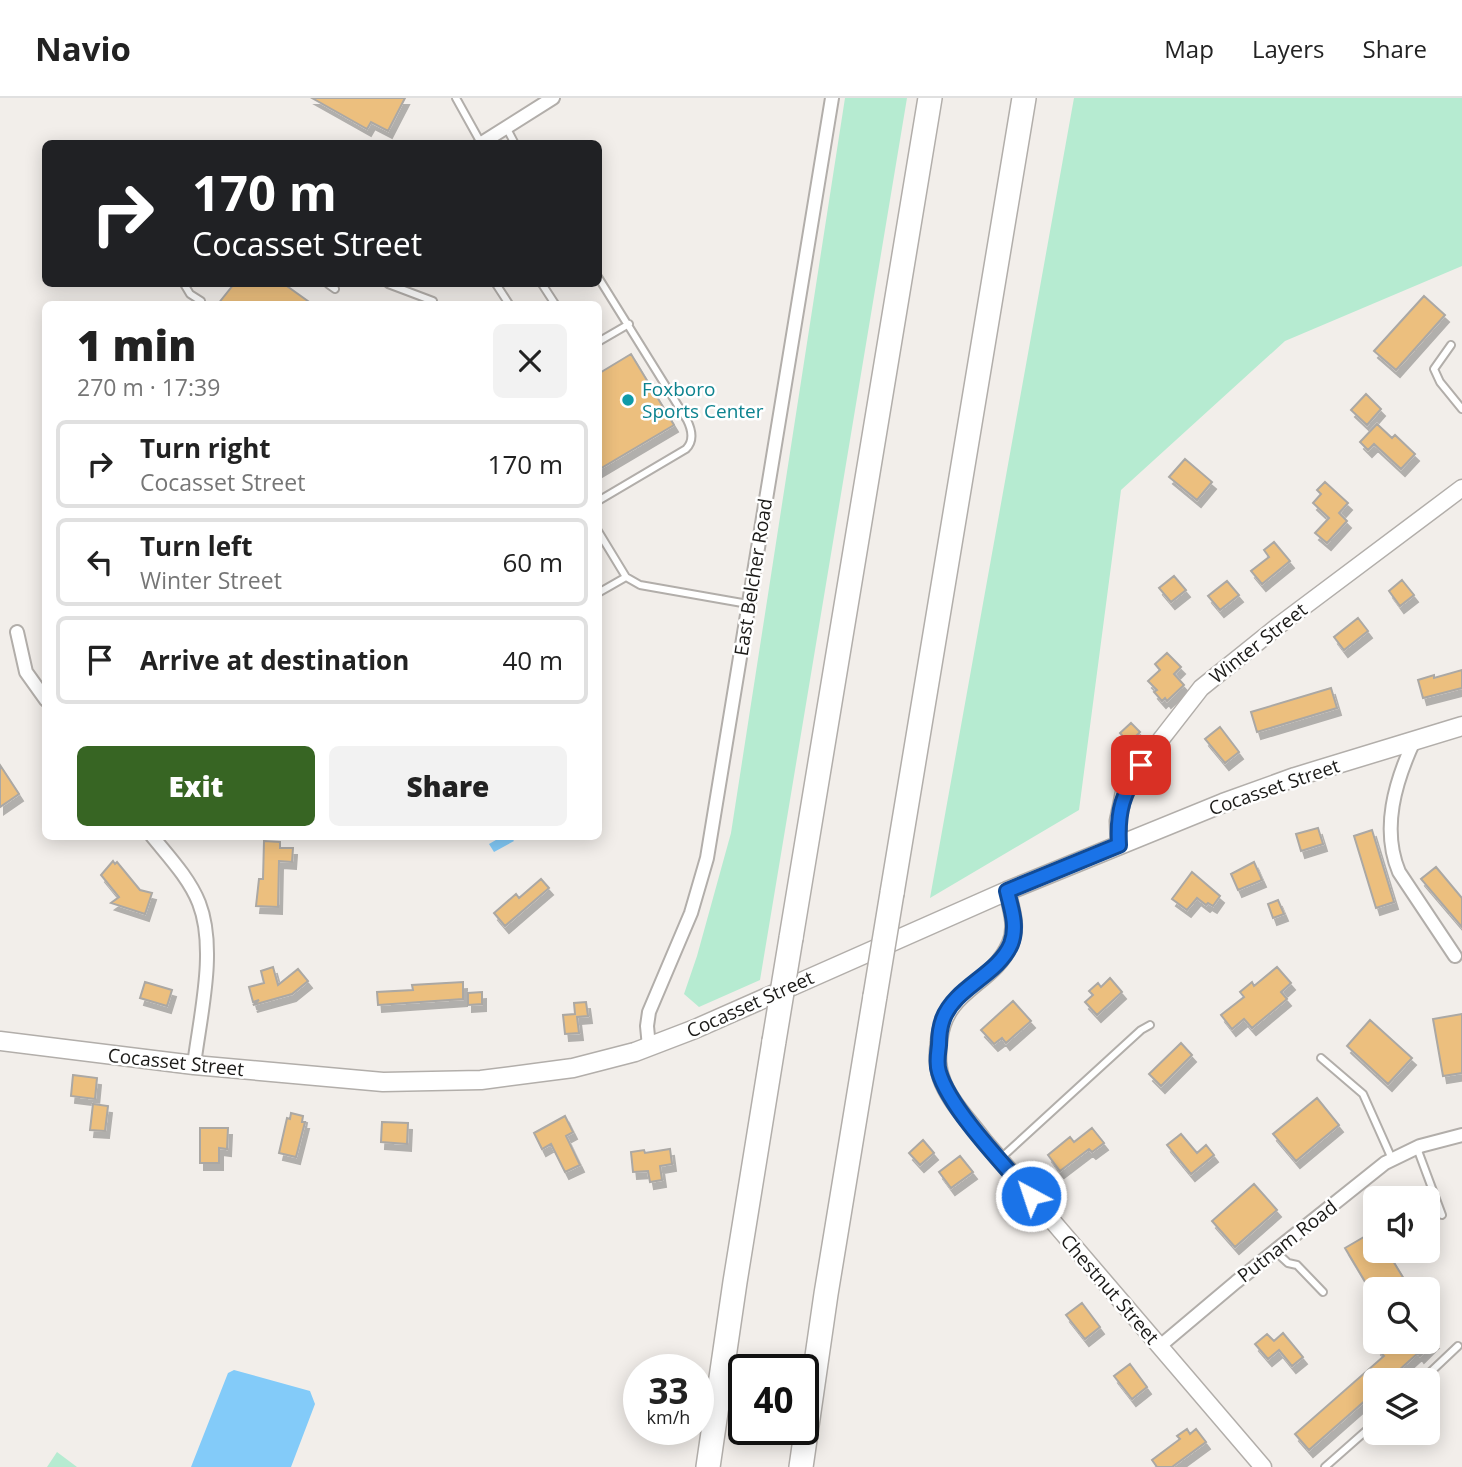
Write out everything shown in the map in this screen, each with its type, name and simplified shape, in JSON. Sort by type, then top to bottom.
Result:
[{"type":"highway","points":[[708,1467],[734,1282],[930,98]]},
{"type":"highway","points":[[801,1467],[826,1294],[1024,98]]},
{"type":"main road","name":"Cocasset Street","points":[[0,1041],[194,1065],[351,1080],[450,1082],[573,1068],[649,1047],[695,1029],[1007,891],[1273,785],[1413,741],[1460,730]]},
{"type":"street","points":[[485,140],[553,98]]},
{"type":"street","name":"East Belcher Road","points":[[649,1047],[649,1012],[691,912],[706,866],[832,98]]},
{"type":"street","name":"Winter Street","points":[[1119,845],[1118,821],[1124,792],[1141,765],[1201,688],[1278,626],[1462,488]]},
{"type":"street","points":[[17,632],[26,672],[42,694]]},
{"type":"street","points":[[1413,741],[1391,806],[1390,843],[1393,859],[1455,956]]},
{"type":"street","points":[[155,840],[191,888],[204,923],[207,959],[194,1065]]},
{"type":"street","name":"Chestnut Street","points":[[1007,891],[1013,914],[1011,942],[999,962],[951,1005],[944,1017],[937,1060],[938,1070],[951,1098],[999,1159],[1263,1467]]},
{"type":"street","name":"Putnam Road","points":[[1160,1346],[1275,1250],[1392,1159],[1417,1148],[1462,1135]]},
{"type":"lane","points":[[456,98],[478,140]]},
{"type":"lane","points":[[506,127],[513,140]]},
{"type":"lane","points":[[602,283],[687,419],[692,436],[686,449],[602,499]]},
{"type":"lane","points":[[186,287],[190,294],[201,301]]},
{"type":"lane","points":[[411,287],[433,301]]},
{"type":"lane","points":[[602,340],[629,324]]},
{"type":"lane","points":[[1451,345],[1434,369],[1440,382],[1462,409]]},
{"type":"lane","points":[[602,538],[626,577],[642,586],[748,604]]},
{"type":"lane","points":[[602,591],[626,577]]},
{"type":"lane","points":[[999,1159],[1141,1030],[1150,1025]]},
{"type":"lane","points":[[1321,1058],[1363,1094],[1392,1159]]},
{"type":"lane","points":[[1417,1148],[1442,1215]]},
{"type":"lane","points":[[1275,1250],[1283,1260],[1297,1265],[1323,1292]]},
{"type":"lane","points":[[1435,1368],[1458,1346]]},
{"type":"lane","points":[[1325,1467],[1363,1433]]},
{"type":"green space","points":[[845,98],[907,98],[760,980],[699,1007],[684,994],[731,833]]},
{"type":"green space","points":[[1074,98],[1462,98],[1462,266],[1285,341],[1121,490],[1079,810],[930,898]]},
{"type":"green space","points":[[57,1452],[77,1467],[47,1467]]},
{"type":"water","points":[[496,840],[514,841],[494,852],[489,844]]},
{"type":"water","points":[[234,1370],[310,1391],[315,1404],[291,1467],[191,1467],[228,1373]]},
{"type":"building","points":[[312,98],[405,98],[388,131],[371,122],[367,129]]},
{"type":"building","points":[[232,287],[288,287],[308,301],[220,301]]},
{"type":"building","points":[[1424,296],[1445,315],[1396,370],[1374,351]]},
{"type":"building","name":"Foxboro Sports Center","points":[[631,354],[674,425],[602,468],[602,372]]},
{"type":"building","points":[[1366,394],[1381,409],[1367,425],[1351,410]]},
{"type":"building","points":[[1377,424],[1392,438],[1395,435],[1415,454],[1401,469],[1374,444],[1368,450],[1360,442]]},
{"type":"building","points":[[1185,459],[1212,482],[1197,500],[1169,477]]},
{"type":"building","points":[[1325,482],[1348,503],[1339,513],[1347,521],[1327,543],[1315,533],[1329,518],[1313,503],[1321,494],[1317,490]]},
{"type":"building","points":[[1274,542],[1290,561],[1262,584],[1251,571],[1269,557],[1264,550]]},
{"type":"building","points":[[1174,576],[1186,590],[1171,602],[1159,588]]},
{"type":"building","points":[[1402,580],[1414,595],[1400,606],[1389,591]]},
{"type":"building","points":[[1227,581],[1239,595],[1220,610],[1208,596]]},
{"type":"building","points":[[1358,618],[1368,631],[1344,650],[1334,637]]},
{"type":"building","points":[[1167,653],[1181,667],[1174,674],[1184,685],[1167,701],[1165,698],[1162,701],[1154,692],[1157,690],[1148,681],[1160,670],[1155,664]]},
{"type":"building","points":[[1462,670],[1462,688],[1423,698],[1418,680]]},
{"type":"building","points":[[1331,688],[1337,708],[1257,732],[1251,712]]},
{"type":"building","points":[[1131,723],[1140,732],[1129,743],[1120,733]]},
{"type":"building","points":[[1220,727],[1239,752],[1225,763],[1205,739]]},
{"type":"building","points":[[0,765],[19,794],[0,807]]},
{"type":"building","points":[[1318,828],[1323,844],[1301,851],[1296,834]]},
{"type":"building","points":[[1372,830],[1394,902],[1376,908],[1354,836]]},
{"type":"building","points":[[264,841],[280,842],[280,848],[293,848],[292,862],[279,861],[278,907],[256,906],[259,879],[263,879]]},
{"type":"building","points":[[113,861],[115,864],[117,862],[140,890],[152,893],[145,914],[111,903],[119,897],[101,875]]},
{"type":"building","points":[[1254,862],[1262,880],[1238,890],[1231,874]]},
{"type":"building","points":[[1436,867],[1462,898],[1462,927],[1421,879]]},
{"type":"building","points":[[1192,872],[1220,896],[1213,906],[1208,903],[1206,905],[1197,898],[1187,910],[1172,899]]},
{"type":"building","points":[[541,879],[549,888],[505,926],[494,913],[516,894],[519,898]]},
{"type":"building","points":[[1278,900],[1284,914],[1273,918],[1268,904]]},
{"type":"building","points":[[273,967],[278,985],[298,969],[308,981],[292,994],[253,1005],[259,1000],[253,1002],[249,987],[264,983],[261,971]]},
{"type":"building","points":[[1277,967],[1291,983],[1281,992],[1287,999],[1252,1028],[1244,1019],[1232,1029],[1221,1015],[1244,997],[1240,992],[1252,982],[1254,986]]},
{"type":"building","points":[[1110,978],[1122,992],[1097,1015],[1085,1002],[1093,995],[1089,991],[1098,983],[1101,987]]},
{"type":"building","points":[[145,982],[172,990],[167,1006],[140,998]]},
{"type":"building","points":[[463,982],[463,999],[378,1005],[377,992],[413,990],[412,985]]},
{"type":"building","points":[[482,992],[482,1004],[468,1005],[468,993]]},
{"type":"building","points":[[1013,1001],[1031,1021],[1006,1043],[1002,1038],[994,1044],[981,1030]]},
{"type":"building","points":[[586,1002],[588,1016],[577,1017],[579,1033],[565,1034],[563,1015],[575,1014],[574,1003]]},
{"type":"building","points":[[1462,1014],[1462,1073],[1443,1076],[1433,1019]]},
{"type":"building","points":[[1370,1020],[1412,1058],[1388,1084],[1347,1046]]},
{"type":"building","points":[[1181,1043],[1192,1055],[1161,1086],[1149,1074]]},
{"type":"building","points":[[73,1075],[97,1078],[95,1099],[71,1096]]},
{"type":"building","points":[[1317,1098],[1339,1125],[1296,1161],[1273,1134]]},
{"type":"building","points":[[93,1104],[108,1106],[105,1131],[90,1130]]},
{"type":"building","points":[[291,1113],[303,1116],[302,1122],[305,1122],[296,1157],[279,1153],[287,1118],[290,1119]]},
{"type":"building","points":[[565,1116],[573,1132],[566,1136],[580,1165],[565,1172],[551,1144],[542,1149],[534,1133]]},
{"type":"building","points":[[382,1122],[408,1123],[407,1144],[381,1142]]},
{"type":"building","points":[[200,1128],[228,1128],[227,1149],[219,1148],[219,1163],[200,1163]]},
{"type":"building","points":[[1092,1128],[1104,1143],[1092,1152],[1089,1149],[1060,1171],[1048,1155],[1070,1137],[1074,1142]]},
{"type":"building","points":[[1181,1134],[1197,1153],[1206,1145],[1214,1155],[1191,1174],[1167,1145]]},
{"type":"building","points":[[923,1140],[934,1153],[920,1165],[909,1153]]},
{"type":"building","points":[[670,1149],[672,1164],[660,1166],[662,1180],[650,1182],[648,1171],[633,1172],[631,1152]]},
{"type":"building","points":[[960,1156],[973,1172],[951,1188],[939,1172]]},
{"type":"building","points":[[1254,1184],[1277,1210],[1235,1247],[1212,1221]]},
{"type":"building","points":[[1363,1238],[1363,1263],[1394,1263],[1403,1277],[1363,1278],[1345,1248]]},
{"type":"building","points":[[1082,1303],[1100,1327],[1085,1339],[1066,1315]]},
{"type":"building","points":[[1283,1333],[1303,1357],[1292,1366],[1279,1350],[1268,1359],[1255,1344],[1267,1334],[1274,1341]]},
{"type":"building","points":[[1382,1354],[1417,1354],[1401,1368],[1370,1368],[1384,1356]]},
{"type":"building","points":[[1130,1364],[1147,1387],[1132,1399],[1114,1376]]},
{"type":"building","points":[[1363,1374],[1363,1402],[1309,1450],[1295,1434]]},
{"type":"building","points":[[1187,1429],[1190,1434],[1196,1429],[1206,1442],[1172,1467],[1157,1467],[1152,1460],[1180,1439],[1177,1436]]},
{"type":"place","name":"Foxboro Sports Center","points":[[628,400]]},
{"type":"route","points":[[1031,1196],[951,1098],[938,1070],[940,1030],[951,1005],[999,962],[1011,942],[1014,925],[1007,891],[1119,845],[1118,821],[1124,792],[1141,765]]}]
